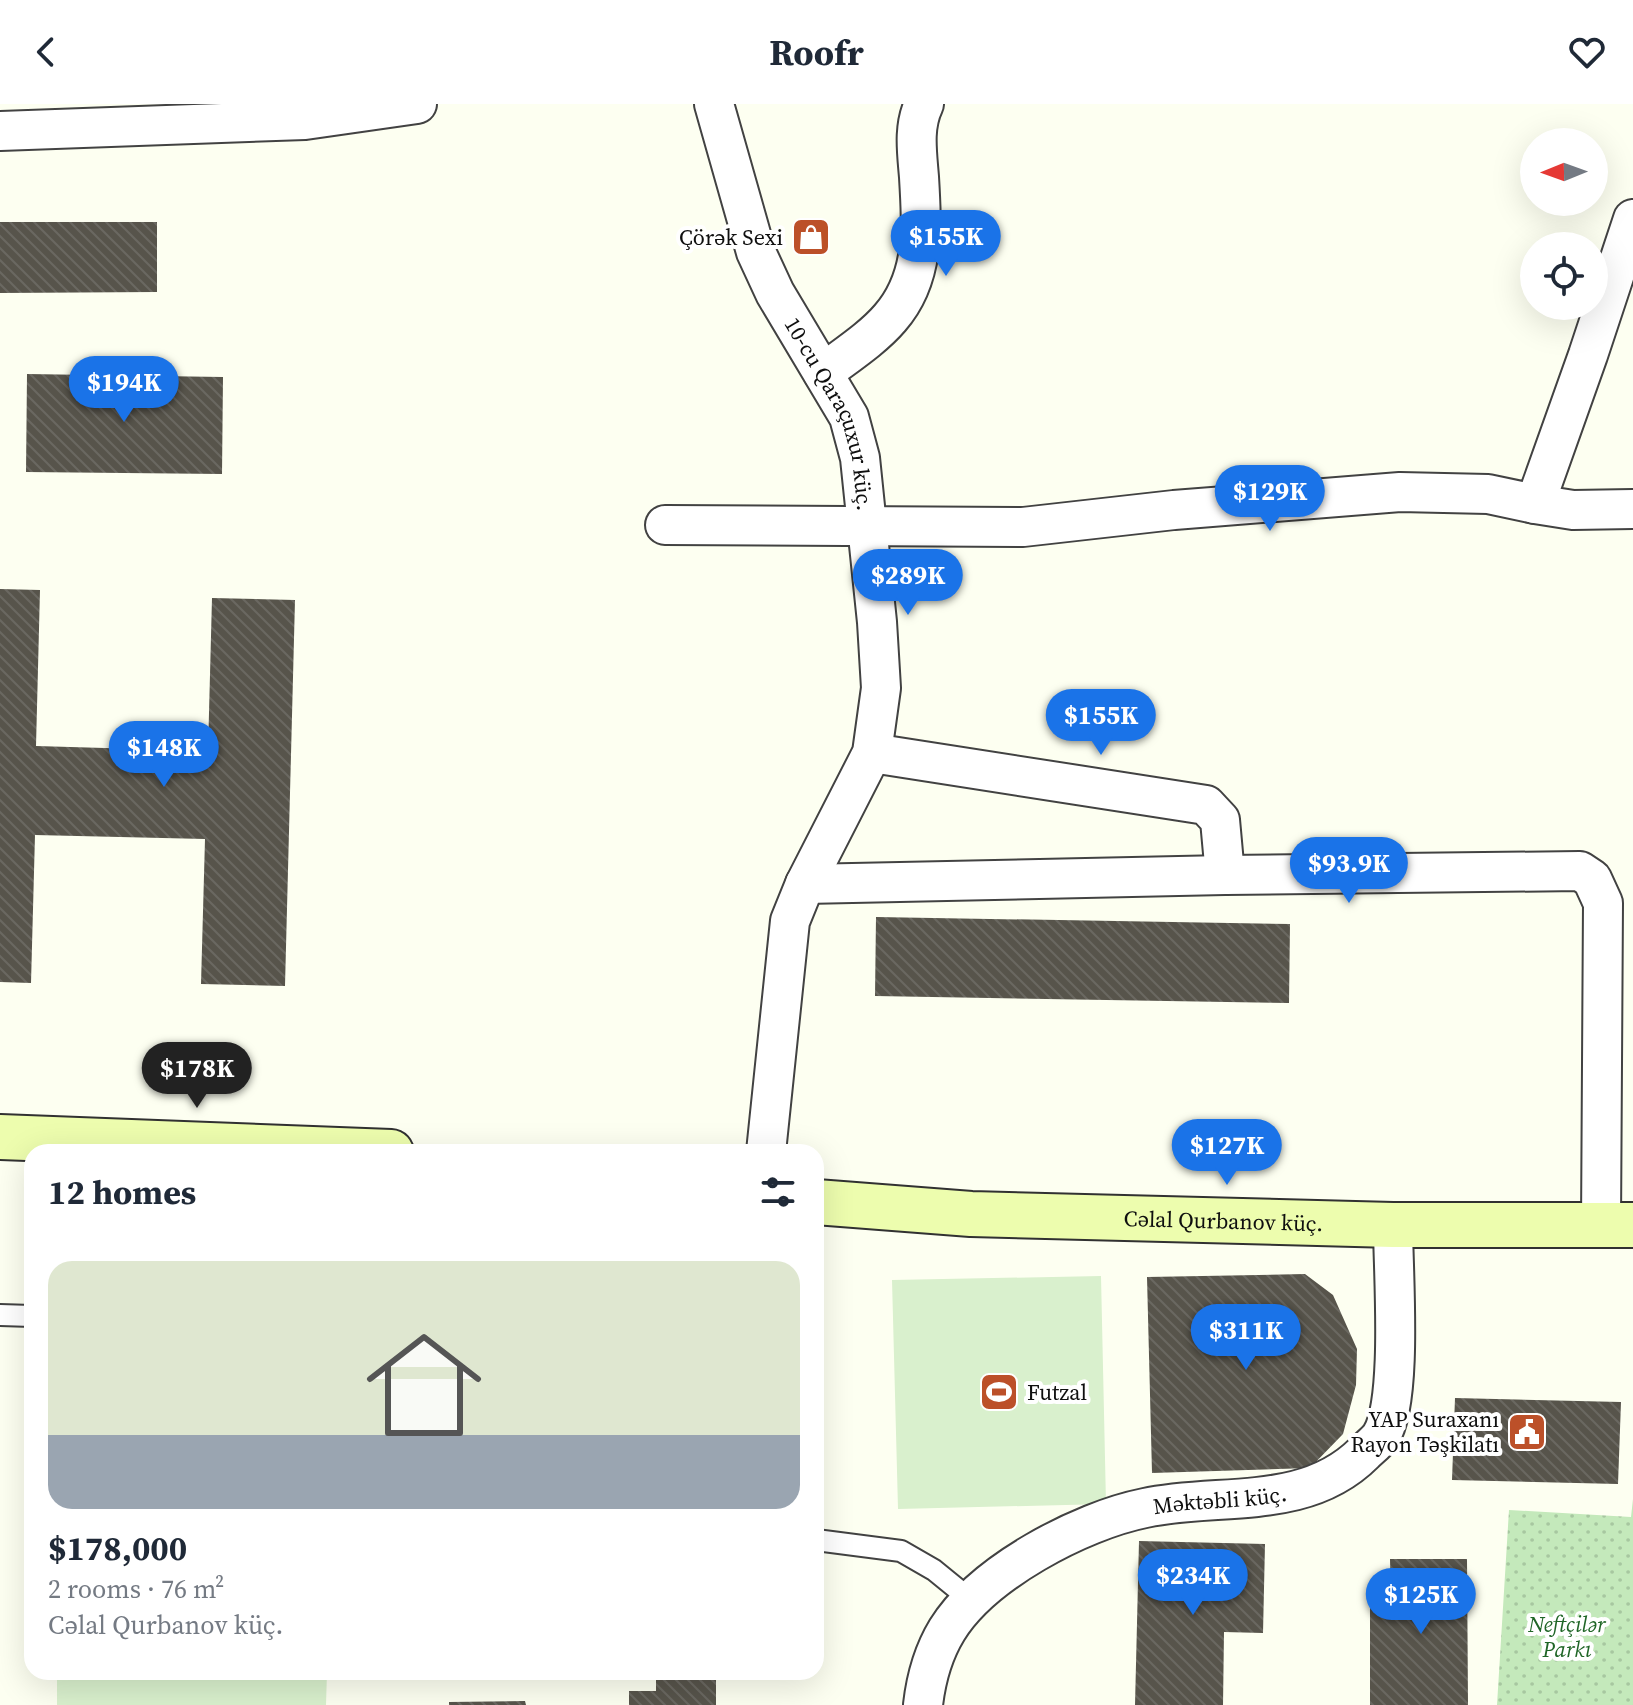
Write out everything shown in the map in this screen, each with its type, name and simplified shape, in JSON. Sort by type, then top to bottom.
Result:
[{"type":"street","points":[[0,131],[305,120],[417,104]]},
{"type":"street","name":"10-cu Qaraçuxur küç.","points":[[714,104],[756,252],[775,293],[849,417],[860,458],[881,688],[872,753],[805,884],[790,921],[767,1144]]},
{"type":"street","points":[[823,373],[890,319],[911,287],[919,261],[921,213],[916,134],[917,117],[924,104]]},
{"type":"street","points":[[1535,504],[1633,219]]},
{"type":"street","points":[[665,525],[1023,527],[1189,509],[1400,492],[1488,494],[1573,510],[1633,509]]},
{"type":"street","points":[[872,753],[1206,805],[1220,820],[1225,875]]},
{"type":"street","points":[[805,884],[1580,871],[1592,879],[1603,903],[1617,1225]]},
{"type":"street","points":[[0,1137],[182,1144]]},
{"type":"street","name":"Cəlal Qurbanov küç.","points":[[824,1203],[971,1214],[1393,1225],[1617,1225]]},
{"type":"street","name":"Məktəbli küç.","points":[[923,1705],[931,1662],[947,1629],[972,1601],[1005,1572],[1080,1528],[1147,1507],[1292,1494],[1319,1485],[1353,1464],[1381,1436],[1394,1391],[1393,1225]]},
{"type":"lane","points":[[0,1315],[24,1316]]},
{"type":"lane","points":[[824,1541],[901,1551],[934,1570],[972,1601]]},
{"type":"green space","name":"Futzal","points":[[1101,1276],[1106,1504],[898,1509],[892,1280]]},
{"type":"green space","name":"Neftçilər Parkı","points":[[1633,1499],[1633,1705],[1497,1705],[1509,1510],[1631,1517]]},
{"type":"green space","points":[[57,1680],[327,1680],[326,1705],[57,1705]]},
{"type":"building","points":[[0,222],[157,222],[157,292],[0,293]]},
{"type":"building","points":[[27,374],[223,377],[222,474],[26,472]]},
{"type":"building","points":[[0,589],[40,590],[36,746],[208,751],[212,598],[295,600],[285,986],[201,984],[205,839],[35,835],[31,983],[0,982]]},
{"type":"building","points":[[876,917],[1290,924],[1289,1003],[875,996]]},
{"type":"building","points":[[1305,1274],[1333,1295],[1357,1349],[1356,1385],[1343,1434],[1310,1468],[1152,1473],[1147,1277]]},
{"type":"building","points":[[1455,1398],[1621,1402],[1618,1484],[1452,1480]]},
{"type":"building","points":[[1139,1541],[1265,1544],[1263,1633],[1224,1632],[1223,1705],[1135,1705]]},
{"type":"building","points":[[1390,1559],[1467,1559],[1468,1705],[1370,1705],[1370,1604],[1391,1603]]},
{"type":"building","points":[[656,1680],[716,1680],[716,1705],[629,1705],[629,1691],[656,1691]]},
{"type":"building","points":[[525,1701],[526,1705],[449,1705],[449,1702]]},
{"type":"place","name":"Çörək Sexi","points":[[811,237]]},
{"type":"place","name":"Futzal","points":[[999,1392]]},
{"type":"place","name":"YAP Suraxanı Rayon Təşkilatı","points":[[1527,1432]]}]
